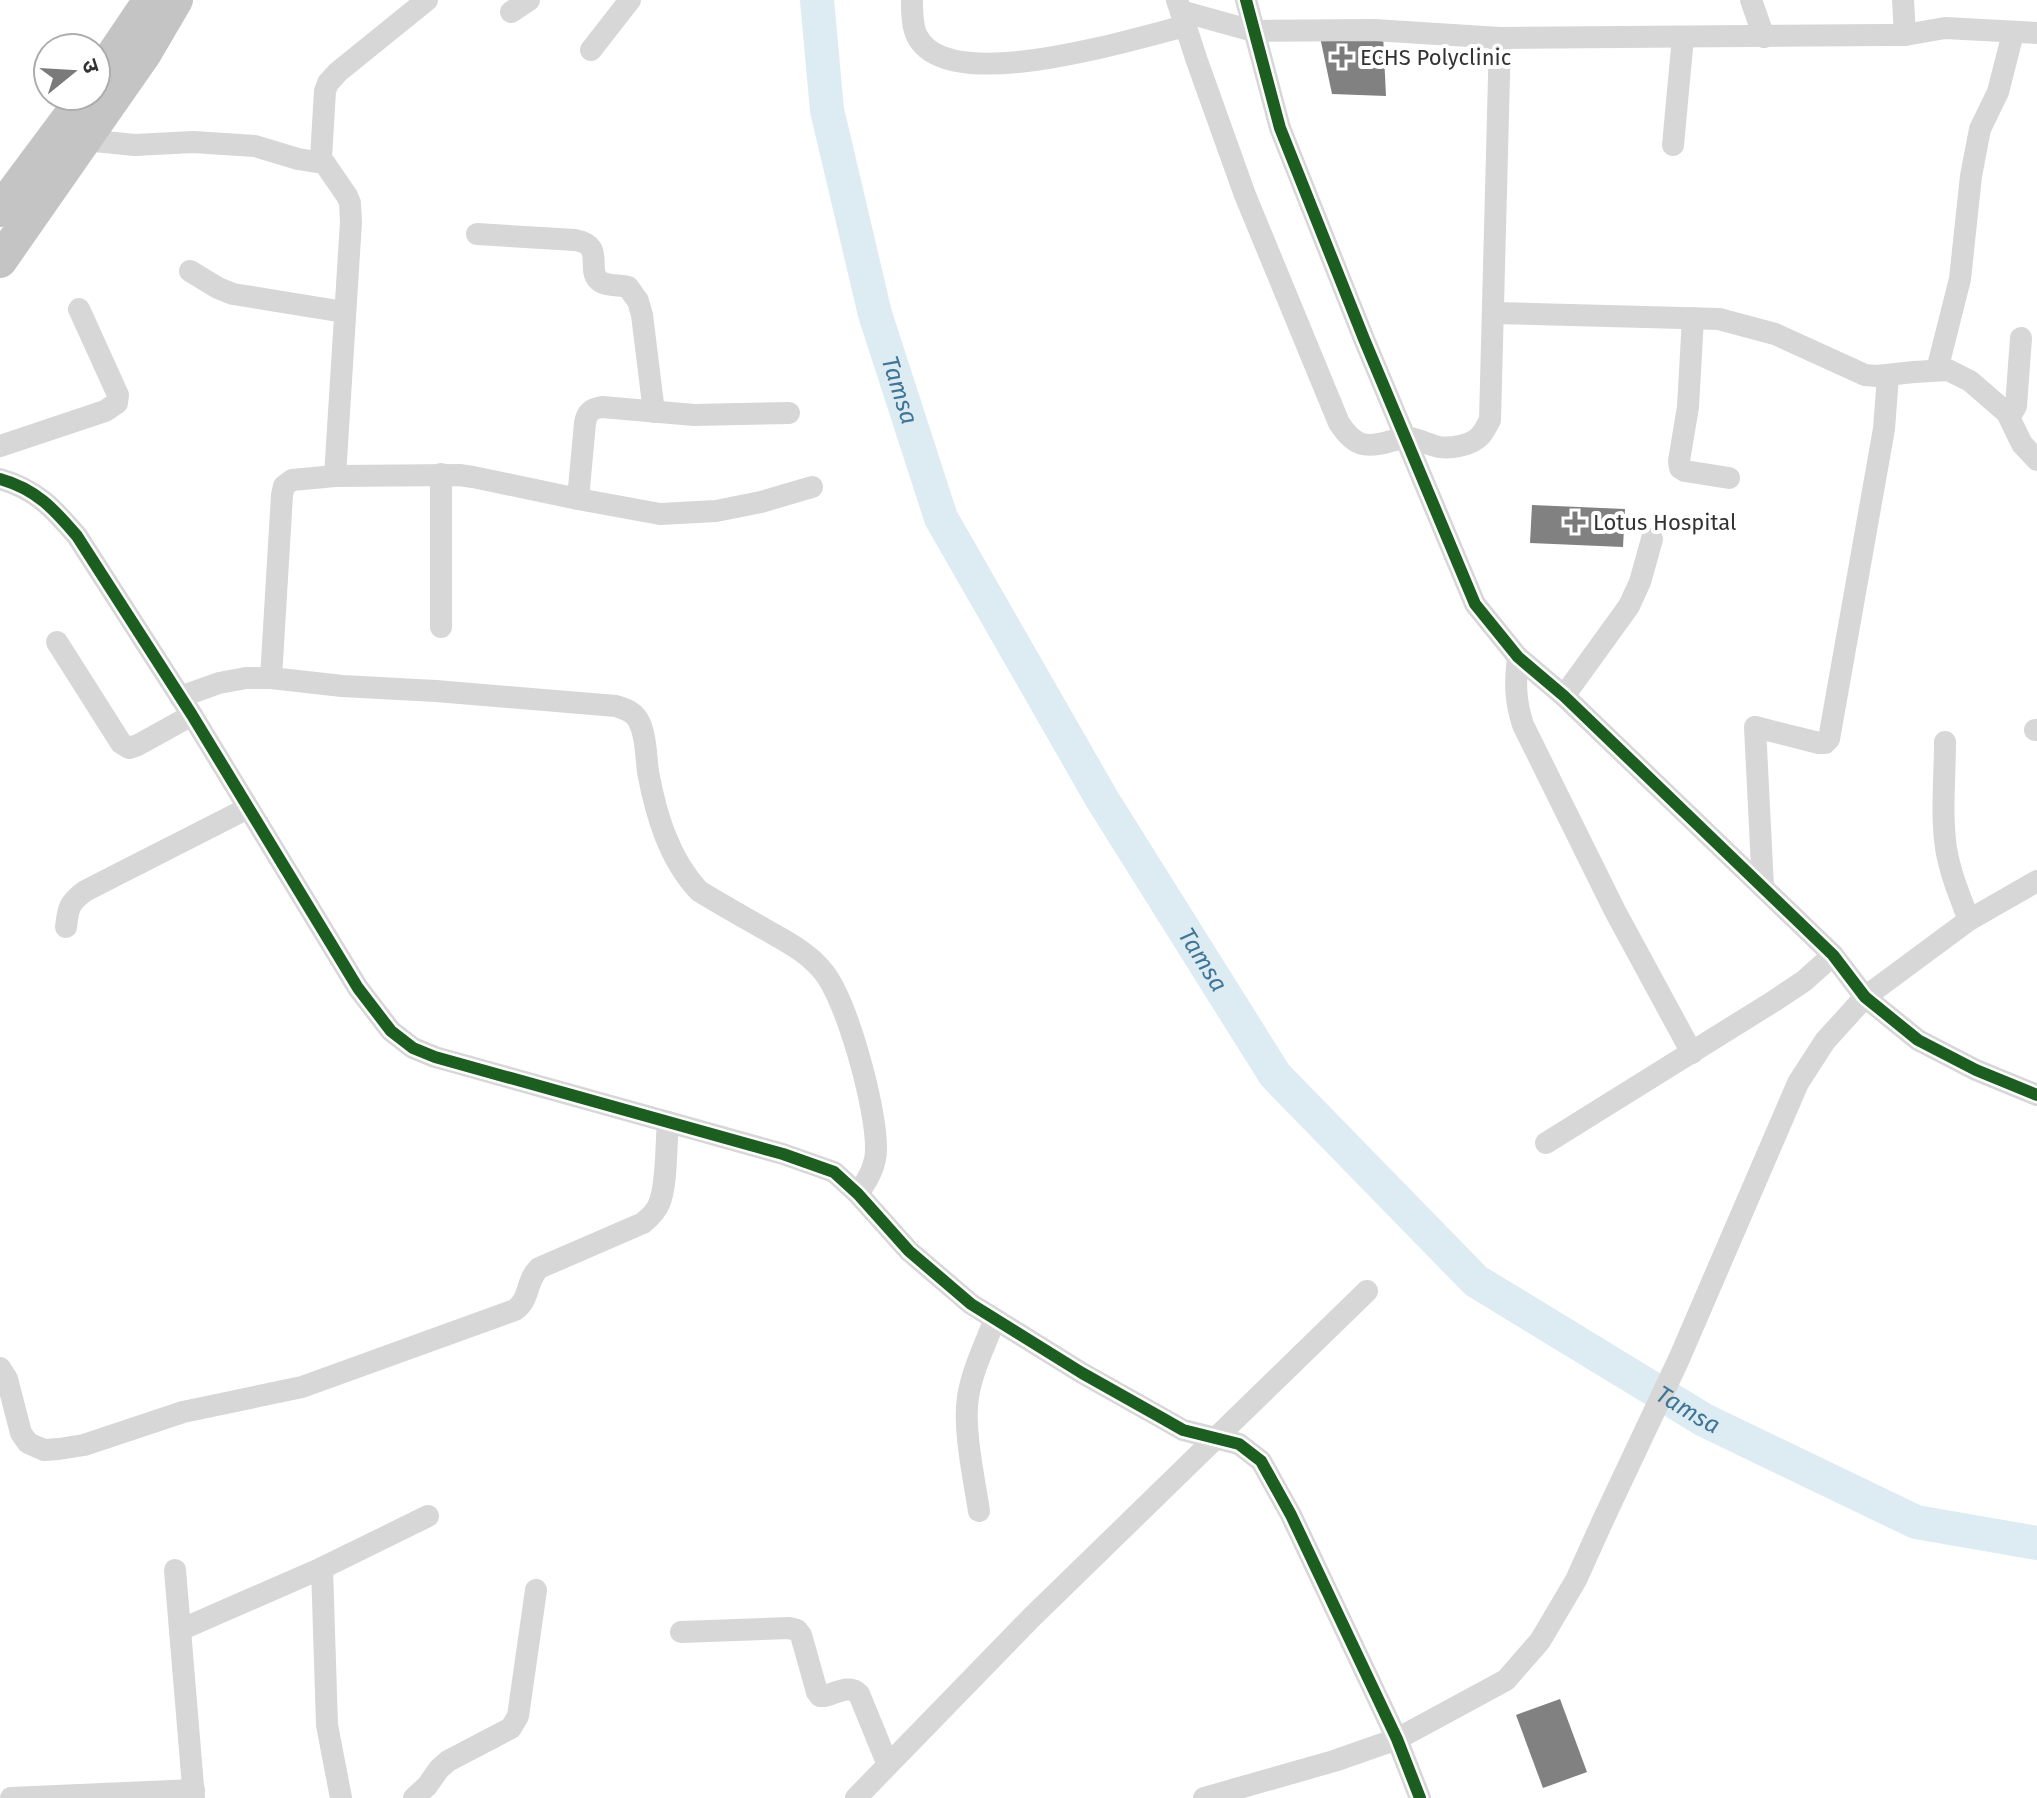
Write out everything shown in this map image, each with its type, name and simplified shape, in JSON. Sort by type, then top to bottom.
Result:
[{"type":"highway","points":[[112,56],[150,0]]},
{"type":"highway","points":[[0,261],[145,53],[176,0]]},
{"type":"highway","points":[[0,210],[73,112]]},
{"type":"street","points":[[335,476],[351,222],[350,203],[323,163],[320,151],[325,91],[338,72],[427,0]]},
{"type":"street","points":[[591,50],[630,0]]},
{"type":"street","points":[[912,0],[918,38],[936,54],[967,63],[1046,59],[1182,12],[1253,31],[1374,30],[1500,38],[1905,35],[1945,28],[2037,33]]},
{"type":"street","points":[[1246,0],[1280,128],[1475,604],[1518,657],[1564,696],[1833,955],[1865,997],[1918,1040],[1976,1070],[2037,1095]]},
{"type":"street","points":[[1751,0],[1764,37]]},
{"type":"street","points":[[1903,0],[1905,35]]},
{"type":"street","points":[[1182,12],[1260,233],[1339,423],[1347,436],[1357,443],[1376,445],[1406,437],[1441,448],[1473,442],[1490,420],[1500,38]]},
{"type":"street","points":[[1937,370],[1960,279],[1971,176],[1980,129],[1998,92],[2013,33]]},
{"type":"street","points":[[1673,145],[1683,37]]},
{"type":"street","points":[[84,140],[135,145],[193,142],[255,146],[309,162],[323,163]]},
{"type":"street","points":[[477,234],[575,240],[589,245],[594,254],[594,273],[598,280],[628,287],[638,301],[654,412]]},
{"type":"street","points":[[190,271],[233,294],[344,312]]},
{"type":"street","points":[[0,446],[105,411],[117,403],[118,395],[79,309]]},
{"type":"street","points":[[1494,313],[1719,319],[1775,334],[1865,375],[1948,370],[1961,375],[2007,413],[2022,444],[2037,460]]},
{"type":"street","points":[[1693,318],[1688,407],[1680,468],[1729,478]]},
{"type":"street","points":[[2007,413],[2016,406],[2021,338]]},
{"type":"street","points":[[1763,887],[1755,727],[1819,743],[1829,739],[1884,429],[1888,376]]},
{"type":"street","points":[[578,499],[585,423],[593,408],[694,415],[789,413]]},
{"type":"street","points":[[441,474],[441,627]]},
{"type":"street","points":[[271,678],[284,486],[292,480],[441,474],[473,477],[660,514],[695,513],[750,505],[812,487]]},
{"type":"street","points":[[0,479],[32,492],[55,510],[77,536],[186,706],[358,988],[391,1031],[413,1048],[435,1057],[783,1154],[834,1172],[909,1251],[971,1304],[1082,1373],[1183,1430],[1239,1444],[1261,1461],[1291,1515],[1397,1739],[1420,1798]]},
{"type":"street","points":[[1564,696],[1629,606],[1640,582],[1652,539]]},
{"type":"street","points":[[57,642],[121,743],[129,748],[138,745],[219,683],[246,678],[616,706],[628,710],[636,716],[641,727],[660,821],[673,854],[690,881],[699,891],[799,949],[823,970],[839,998],[866,1086],[875,1134],[875,1161],[858,1194]]},
{"type":"street","points":[[1518,657],[1517,704],[1523,725],[1609,898],[1692,1053]]},
{"type":"street","points":[[1945,742],[1946,849],[1969,920]]},
{"type":"street","points":[[66,927],[72,900],[85,891],[248,808]]},
{"type":"street","points":[[1204,1798],[1334,1761],[1397,1739],[1506,1680],[1540,1641],[1576,1580],[1679,1359],[1798,1083],[1825,1041],[1865,997],[1969,920],[2037,881]]},
{"type":"street","points":[[1546,1143],[1804,981],[1833,955]]},
{"type":"street","points":[[0,1368],[7,1379],[21,1433],[28,1443],[44,1450],[59,1449],[84,1445],[183,1412],[302,1387],[515,1310],[524,1304],[532,1275],[539,1268],[643,1223],[654,1213],[663,1191],[668,1122]]},
{"type":"street","points":[[856,1798],[1032,1617],[1367,1291]]},
{"type":"street","points":[[979,1511],[970,1451],[967,1400],[995,1319]]},
{"type":"street","points":[[180,1630],[322,1568],[428,1516]]},
{"type":"street","points":[[322,1568],[327,1725],[341,1798]]},
{"type":"street","points":[[11,1798],[194,1794],[175,1570]]},
{"type":"street","points":[[414,1798],[448,1761],[515,1723],[536,1590]]},
{"type":"street","points":[[681,1632],[797,1630],[817,1692],[825,1696],[855,1689],[888,1765]]},
{"type":"building","points":[[1383,34],[1386,96],[1332,94],[1320,37]]},
{"type":"building","points":[[1532,505],[1625,509],[1623,547],[1530,543]]},
{"type":"building","points":[[1560,1699],[1587,1772],[1543,1788],[1516,1715]]},
{"type":"waterway","name":"Tamsa","points":[[817,0],[827,110],[875,314],[941,518],[1102,799],[1275,1075],[1476,1281],[1704,1420],[1916,1522],[2037,1543]]},
{"type":"cycle path","points":[[1246,0],[1280,128],[1475,604],[1518,657],[1564,696],[1833,955],[1865,997],[1918,1040],[1976,1070],[2037,1095]]},
{"type":"cycle path","points":[[0,479],[24,488],[43,501],[77,536],[192,715],[358,988],[391,1031],[413,1048],[435,1057],[783,1154],[834,1172],[909,1251],[971,1304],[1082,1373],[1183,1430],[1239,1444],[1261,1461],[1291,1515],[1397,1739],[1420,1798]]},
{"type":"place","name":"ECHS Polyclinic","points":[[1342,57]]},
{"type":"place","name":"Lotus Hospital","points":[[1575,522]]}]
